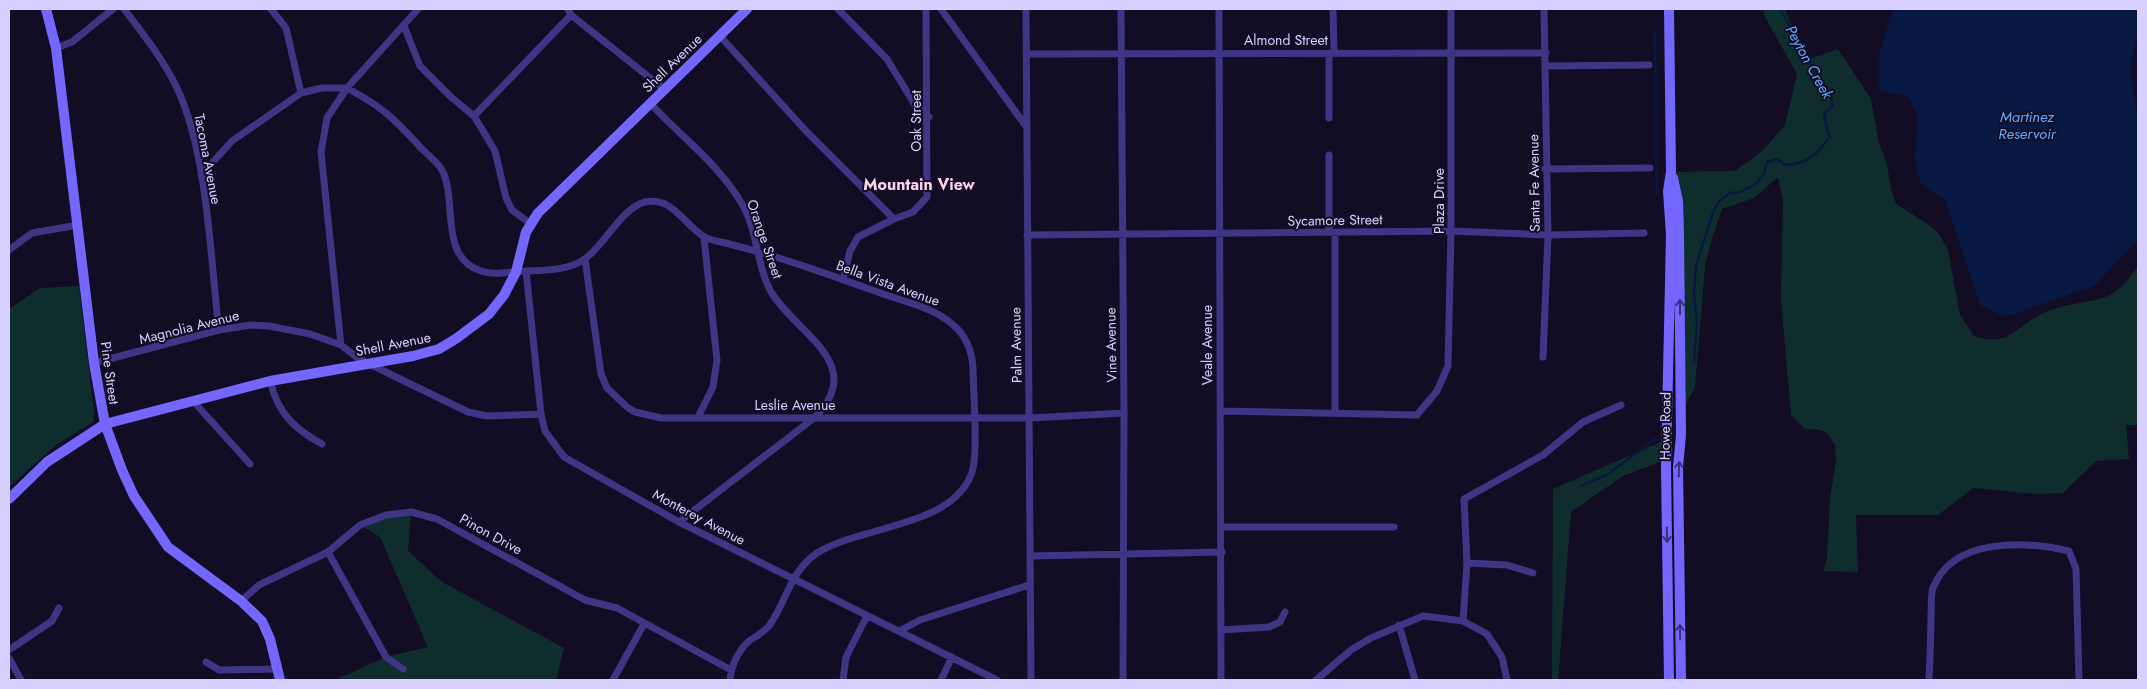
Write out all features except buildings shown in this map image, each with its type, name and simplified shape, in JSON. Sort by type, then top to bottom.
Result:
[{"type":"street","name":"Pine Street","points":[[46,9],[56,48],[94,364],[105,424],[134,496],[168,547],[241,601],[262,621],[270,640],[280,680]]},
{"type":"street","points":[[56,48],[72,42],[113,9]]},
{"type":"street","name":"Tacoma Avenue","points":[[124,9],[161,58],[177,88],[188,117],[201,175],[219,330]]},
{"type":"street","points":[[271,9],[286,28],[301,93]]},
{"type":"street","name":"Shell Avenue","points":[[9,499],[47,462],[105,424],[270,381],[413,356],[439,349],[457,338],[489,314],[521,272],[531,224],[538,213],[746,9]]},
{"type":"street","points":[[838,9],[887,59],[898,73],[916,105],[929,117]]},
{"type":"street","name":"Oak Street","points":[[843,280],[850,251],[858,237],[913,212],[928,197],[929,117],[926,9]]},
{"type":"street","points":[[941,9],[1025,125]]},
{"type":"street","name":"Palm Avenue","points":[[1026,9],[1025,125],[1031,556],[1029,585],[1030,680]]},
{"type":"street","name":"Vine Avenue","points":[[1121,9],[1124,413],[1123,680]]},
{"type":"street","name":"Veale Avenue","points":[[1219,9],[1221,680]]},
{"type":"street","points":[[1329,118],[1333,9]]},
{"type":"street","name":"Plaza Drive","points":[[1335,413],[1417,415],[1437,392],[1448,366],[1451,231],[1451,9]]},
{"type":"street","name":"Santa Fe Avenue","points":[[1543,357],[1548,235],[1545,169],[1546,53],[1544,9]]},
{"type":"street","name":"Howe Road","points":[[1669,9],[1671,172],[1668,191],[1671,235],[1666,467],[1670,680]]},
{"type":"street","points":[[340,345],[321,152],[327,118],[347,88],[404,26],[415,10]]},
{"type":"street","points":[[474,116],[569,12],[664,90]]},
{"type":"street","points":[[404,26],[420,66],[451,97],[474,116],[495,151],[506,198],[512,210],[531,224]]},
{"type":"street","points":[[720,36],[805,130],[894,219]]},
{"type":"street","name":"Almond Street","points":[[1026,54],[1546,53]]},
{"type":"street","points":[[1546,66],[1649,66]]},
{"type":"street","points":[[201,175],[232,141],[301,93],[322,88],[347,88]]},
{"type":"street","name":"Bella Vista Avenue","points":[[347,88],[390,114],[441,169],[448,187],[451,231],[455,243],[470,264],[481,271],[521,272],[556,270],[585,259],[631,211],[647,202],[662,203],[673,208],[704,238],[759,252],[939,314],[954,325],[964,336],[972,357],[974,417],[972,475],[961,492],[952,500],[912,521],[848,540],[819,552],[801,566],[771,624],[740,652],[731,670]]},
{"type":"street","name":"Orange Street","points":[[650,103],[697,149],[743,205],[759,252],[760,267],[770,290],[777,301],[821,346],[832,371],[833,384],[831,398],[814,418],[679,522]]},
{"type":"street","points":[[1220,411],[1335,413],[1329,155]]},
{"type":"street","points":[[1545,169],[1650,168]]},
{"type":"street","name":"Howe Road","points":[[1671,172],[1678,201],[1679,244],[1681,435],[1678,467],[1681,680]]},
{"type":"street","points":[[9,250],[32,233],[78,225]]},
{"type":"street","name":"Sycamore Street","points":[[1027,235],[1451,231],[1548,235],[1644,233]]},
{"type":"street","points":[[698,417],[713,387],[717,366],[704,238]]},
{"type":"street","name":"Leslie Avenue","points":[[585,259],[601,374],[607,388],[627,408],[646,416],[661,418],[1030,418],[1124,413]]},
{"type":"street","name":"Monterey Avenue","points":[[521,272],[545,431],[564,457],[679,522],[998,680]]},
{"type":"street","name":"Magnolia Avenue","points":[[94,364],[219,330],[251,325],[269,326],[310,334],[340,345],[368,363],[468,412],[486,416],[542,414]]},
{"type":"street","points":[[270,381],[279,407],[300,432],[322,444]]},
{"type":"street","points":[[193,401],[250,464]]},
{"type":"street","points":[[1463,621],[1468,563],[1464,499],[1543,455],[1583,422],[1621,405]]},
{"type":"street","name":"Pinon Drive","points":[[241,601],[259,585],[328,552],[360,525],[386,515],[411,512],[437,519],[585,600],[616,608],[731,670]]},
{"type":"street","points":[[1221,527],[1394,527]]},
{"type":"street","points":[[1930,680],[1932,590],[1944,568],[1974,551],[1995,545],[2055,548],[2069,551],[2076,569],[2079,680]]},
{"type":"street","points":[[328,552],[386,657],[403,669]]},
{"type":"street","points":[[1031,556],[1222,552]]},
{"type":"street","points":[[1468,563],[1507,565],[1533,573]]},
{"type":"street","points":[[900,630],[920,620],[1029,585]]},
{"type":"street","points":[[9,650],[52,621],[59,608]]},
{"type":"street","points":[[1222,630],[1268,627],[1280,622],[1285,612]]},
{"type":"street","points":[[843,680],[846,657],[867,616]]},
{"type":"street","points":[[1316,680],[1351,650],[1399,625],[1424,616],[1463,621],[1487,634],[1502,656],[1507,680]]},
{"type":"street","points":[[613,680],[644,624]]},
{"type":"street","points":[[1399,625],[1415,680]]},
{"type":"street","points":[[941,680],[952,657]]},
{"type":"street","points":[[9,658],[21,680]]},
{"type":"street","points":[[206,662],[219,670],[278,669]]},
{"type":"street","points":[[730,680],[731,670]]},
{"type":"green space","points":[[1763,9],[1785,9],[1810,59],[1838,49],[1871,99],[1879,144],[1887,164],[1891,190],[1896,204],[1928,224],[1939,234],[1948,250],[1960,315],[1974,336],[1986,339],[2005,337],[2046,312],[2108,296],[2118,290],[2128,280],[2138,265],[2138,425],[2126,425],[2129,459],[2096,461],[2063,493],[2036,494],[1973,488],[1938,515],[1856,515],[1858,572],[1823,571],[1827,559],[1830,498],[1836,462],[1835,445],[1827,433],[1817,429],[1805,429],[1791,415],[1781,299],[1783,201],[1778,177],[1754,198],[1722,209],[1705,265],[1695,387],[1681,413],[1671,172],[1735,171],[1761,152],[1785,125],[1797,74],[1764,15]]},
{"type":"green space","points":[[79,286],[94,412],[93,422],[56,445],[9,487],[9,309],[40,288]]},
{"type":"green space","points":[[1668,439],[1667,459],[1623,476],[1571,512],[1558,680],[1552,680],[1553,489]]},
{"type":"green space","points":[[411,512],[408,551],[442,582],[564,648],[556,680],[335,680],[386,657],[428,647],[380,537],[360,525]]},
{"type":"water","name":"Martinez Reservoir","points":[[1893,9],[2138,9],[2138,33],[2130,65],[2138,123],[2138,240],[2094,286],[2005,317],[1980,305],[1945,200],[1920,183],[1915,160],[1918,116],[1908,96],[1879,91],[1879,55]]},
{"type":"waterway","name":"Peyton Creek","points":[[1694,361],[1697,323],[1694,294],[1696,266],[1713,212],[1719,201],[1730,193],[1740,192],[1756,184],[1764,174],[1767,162],[1778,159],[1784,165],[1805,161],[1815,154],[1829,137],[1824,114],[1832,107],[1832,101],[1780,9]]},
{"type":"waterway","points":[[1655,32],[1657,193]]},
{"type":"waterway","name":"Peyton Creek","points":[[1581,486],[1607,475],[1655,439]]},
{"type":"district","name":"Mountain View","points":[[919,184]]}]
